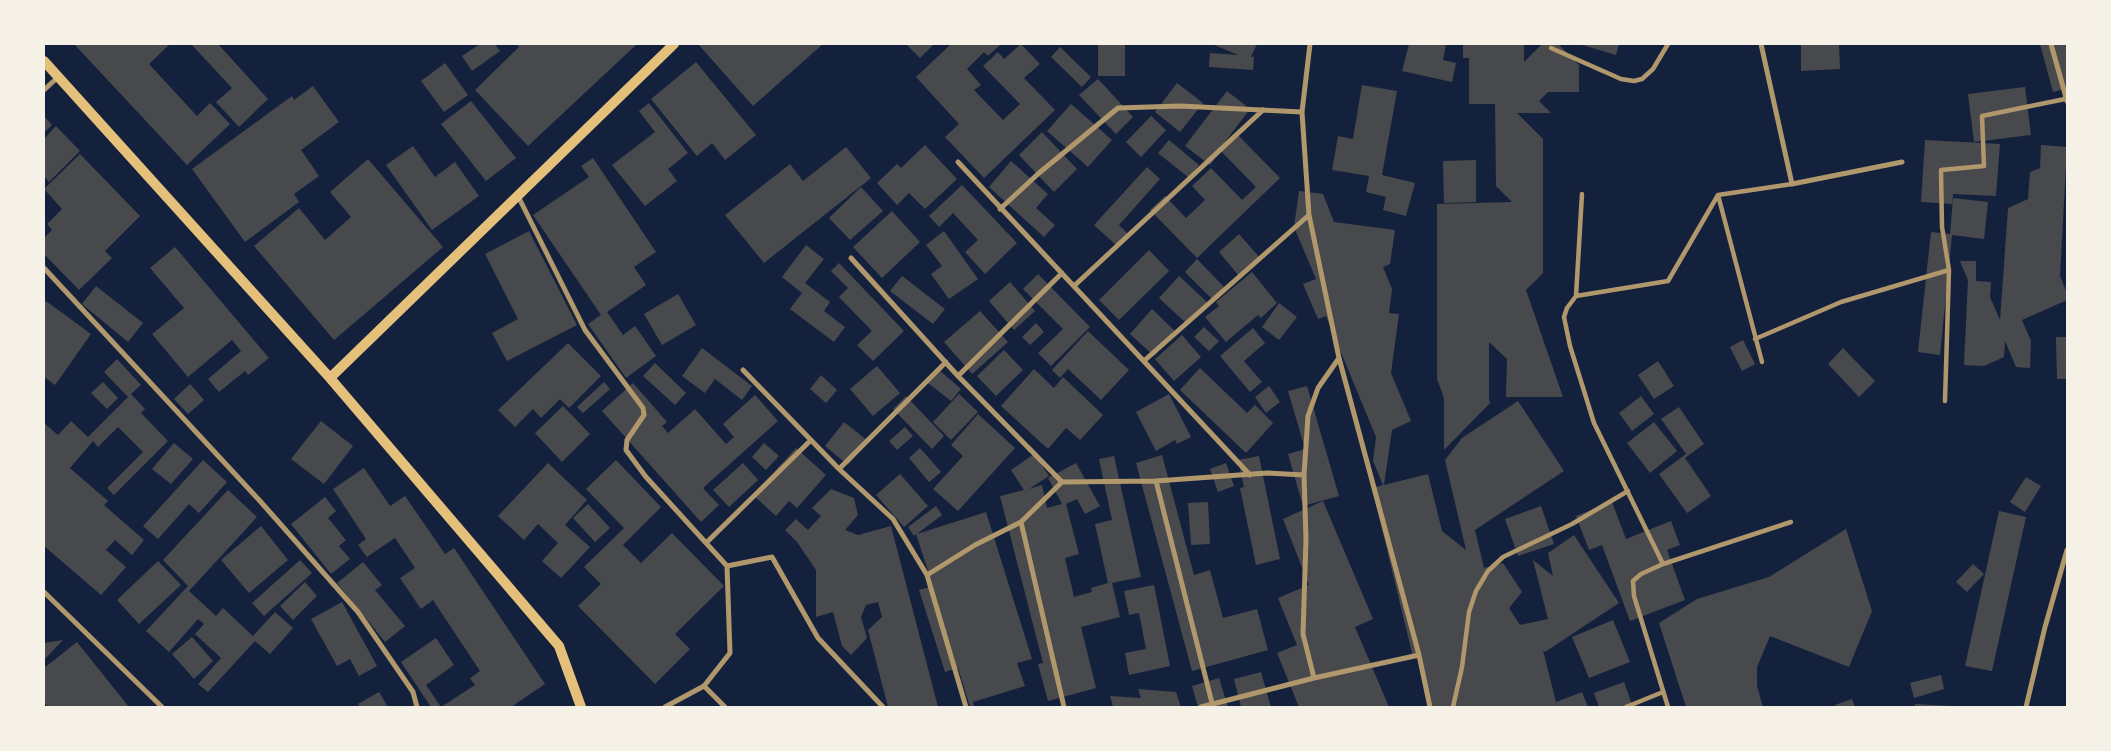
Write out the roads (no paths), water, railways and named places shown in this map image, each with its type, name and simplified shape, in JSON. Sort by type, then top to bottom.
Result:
[{"type":"main road","points":[[330,378],[674,44]]},
{"type":"main road","points":[[44,61],[330,378],[559,646],[581,707]]},
{"type":"street","points":[[1310,44],[1302,112],[1309,215],[1338,358],[1419,655],[1430,707]]},
{"type":"street","points":[[1552,48],[1621,79],[1634,81],[1642,79],[1653,70],[1668,44]]},
{"type":"street","points":[[1762,44],[1792,184]]},
{"type":"street","points":[[1945,401],[1949,270],[1942,227],[1941,170],[1984,166],[1982,116],[2066,100],[2050,44]]},
{"type":"street","points":[[44,90],[58,77]]},
{"type":"street","points":[[1000,209],[1039,173],[1118,108],[1145,106],[1302,112]]},
{"type":"street","points":[[1074,286],[1263,110]]},
{"type":"street","points":[[958,162],[1000,209],[1146,360],[1250,475]]},
{"type":"street","points":[[1718,195],[1792,184],[1902,162]]},
{"type":"street","points":[[1582,194],[1576,296],[1567,308],[1564,317],[1570,346],[1594,423],[1663,564]]},
{"type":"street","points":[[518,195],[585,330],[643,408],[644,414],[627,440],[626,450],[646,477],[727,566],[730,653],[704,686],[665,707]]},
{"type":"street","points":[[1576,296],[1668,281],[1718,195]]},
{"type":"street","points":[[1718,195],[1762,362]]},
{"type":"street","points":[[1146,360],[1309,215]]},
{"type":"street","points":[[850,258],[958,376],[1062,482]]},
{"type":"street","points":[[44,268],[260,501],[358,612],[414,692],[417,707]]},
{"type":"street","points":[[1755,339],[1841,302],[1949,270]]},
{"type":"street","points":[[958,376],[1062,273]]},
{"type":"street","points":[[1314,678],[1303,634],[1306,540],[1304,475],[1308,416],[1318,388],[1338,358]]},
{"type":"street","points":[[839,469],[946,362]]},
{"type":"street","points":[[743,370],[839,469],[893,520],[927,575],[966,707]]},
{"type":"street","points":[[706,543],[811,440]]},
{"type":"street","points":[[927,575],[975,545],[1020,522],[1062,482],[1156,481],[1250,475],[1304,475]]},
{"type":"street","points":[[1156,481],[1212,706]]},
{"type":"street","points":[[1453,707],[1469,612],[1476,591],[1488,571],[1503,557],[1572,524],[1628,491]]},
{"type":"street","points":[[1020,522],[1064,707]]},
{"type":"street","points":[[1668,707],[1632,584],[1633,581],[1640,574],[1663,564],[1791,522]]},
{"type":"street","points":[[2026,707],[2044,627],[2067,550]]},
{"type":"street","points":[[727,566],[772,557],[818,638],[883,707]]},
{"type":"street","points":[[44,592],[162,707]]},
{"type":"street","points":[[1201,707],[1212,706],[1314,678],[1419,655]]},
{"type":"street","points":[[704,686],[726,707]]},
{"type":"street","points":[[1626,707],[1663,692]]}]
